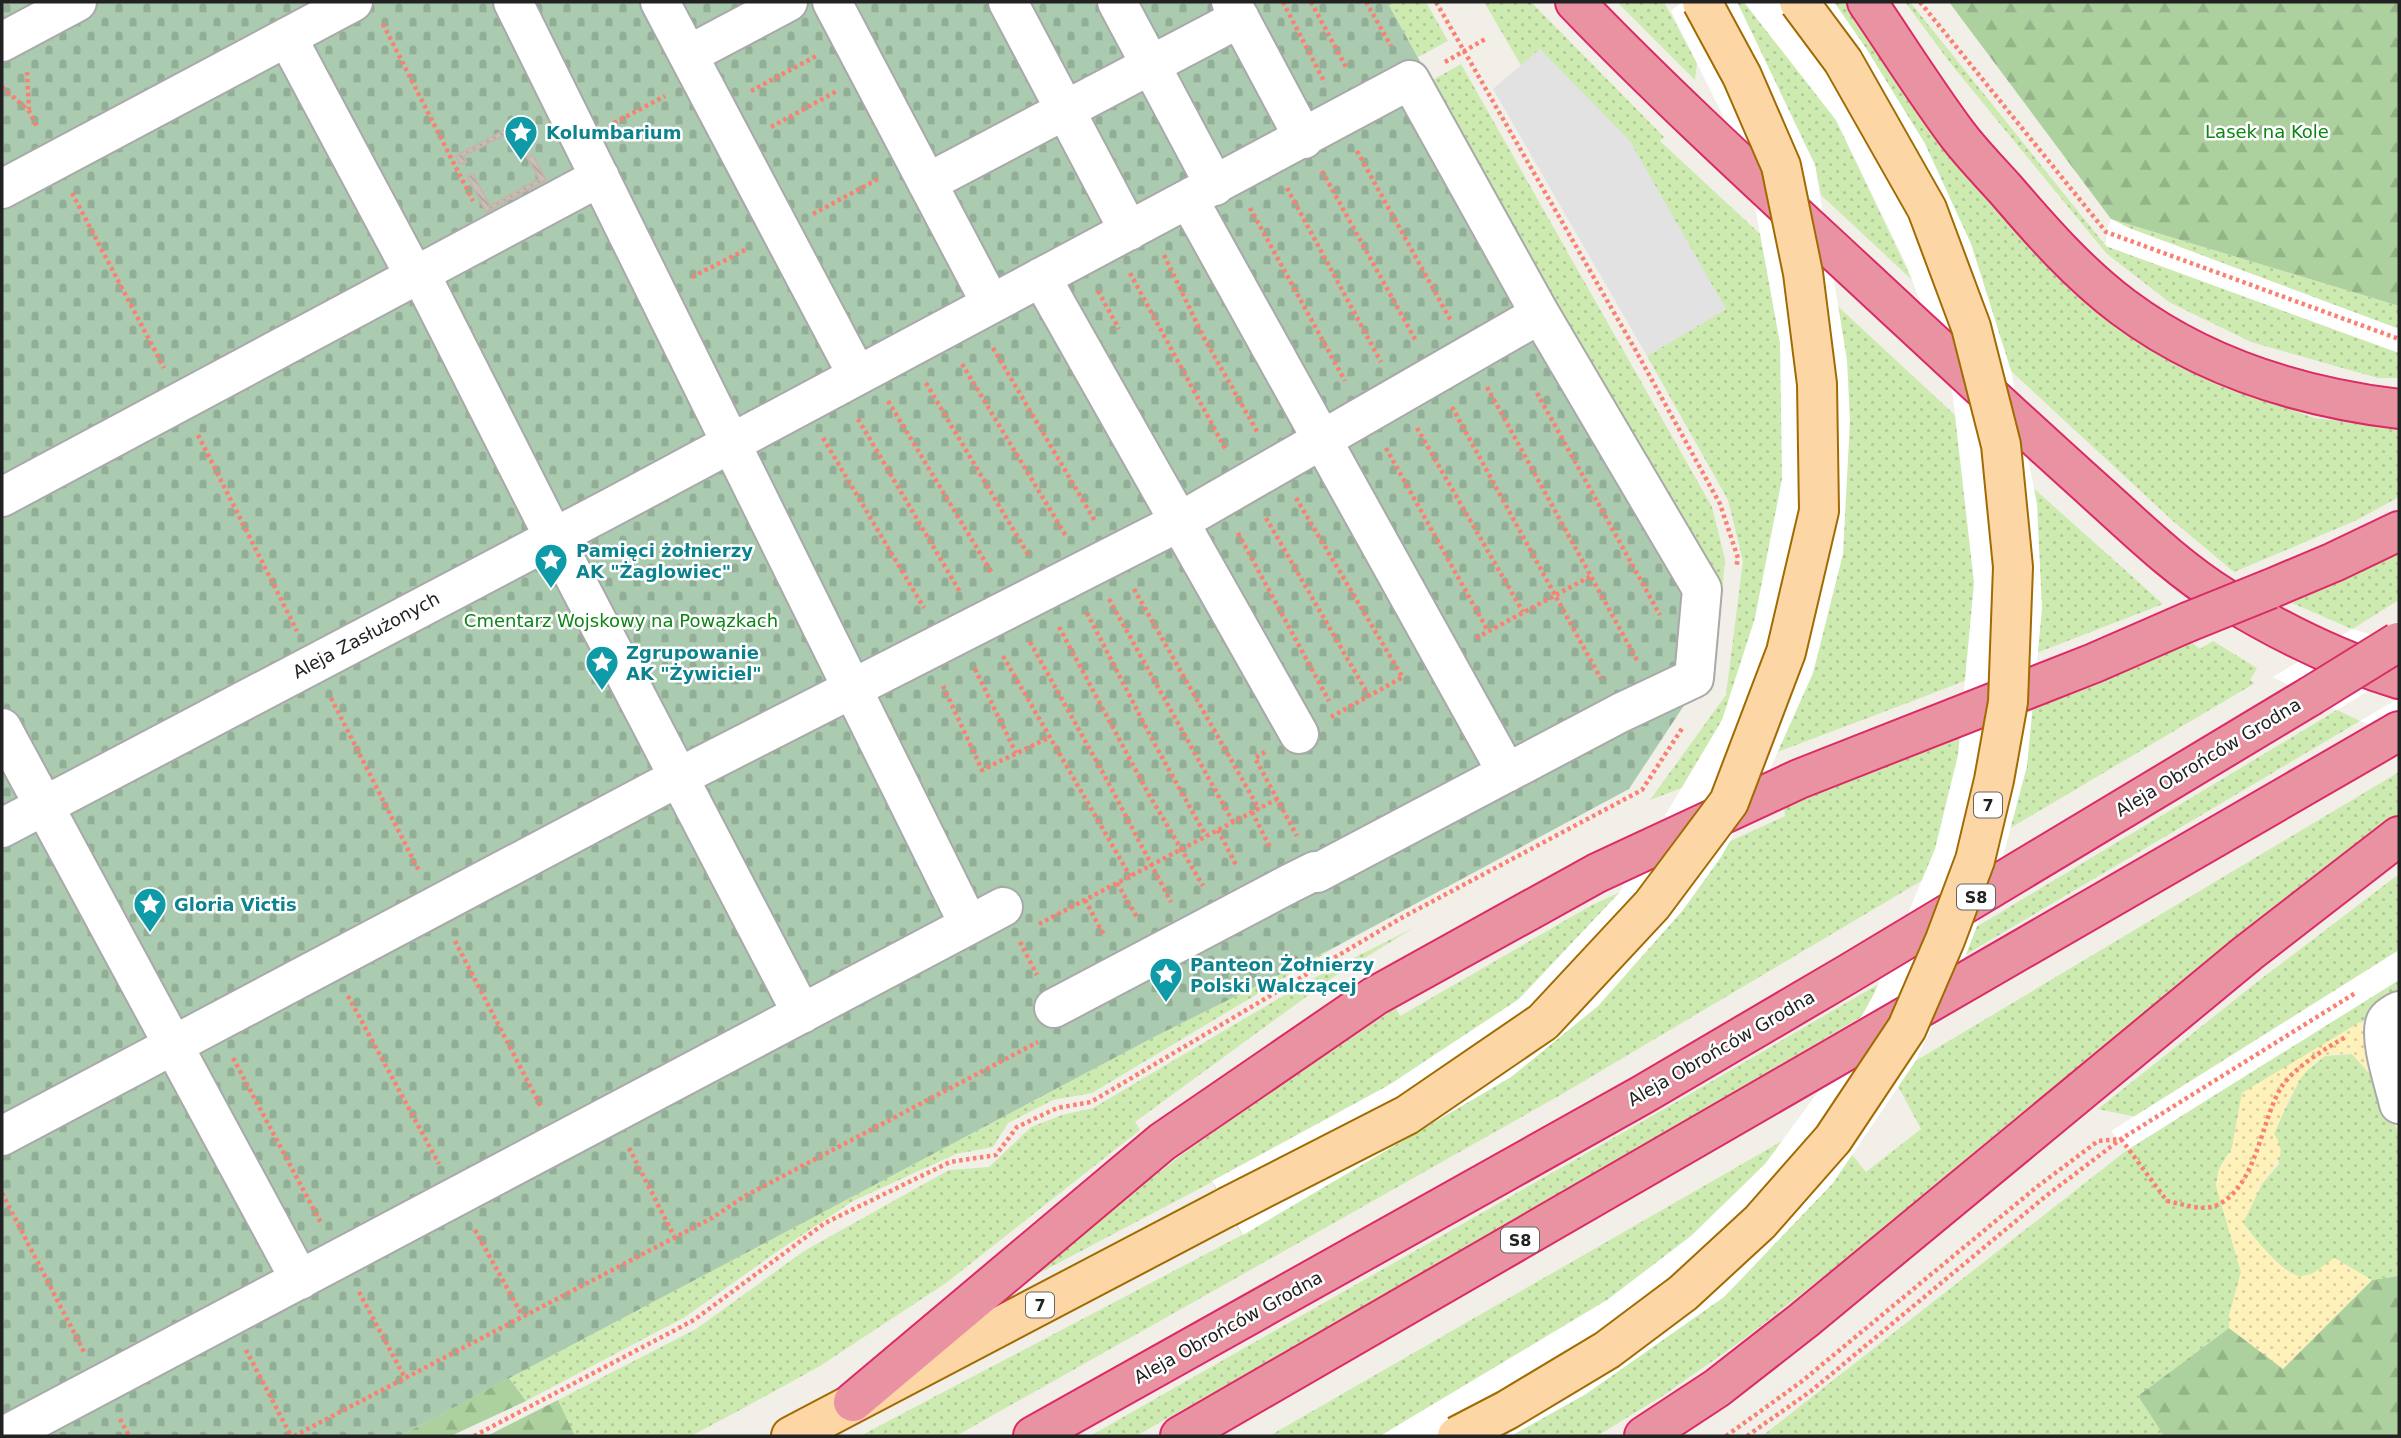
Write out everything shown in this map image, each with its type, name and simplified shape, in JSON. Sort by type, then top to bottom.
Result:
[{"type":"highway","points":[[1575,2],[1671,98],[2051,453],[2178,564],[2222,596],[2286,631],[2329,652],[2399,678]]},
{"type":"highway","points":[[1867,2],[1958,134],[2048,238],[2076,267],[2123,307],[2169,337],[2220,363],[2267,381],[2320,397],[2399,409]]},
{"type":"highway","points":[[853,1402],[1162,1142],[1375,996],[1597,873],[1799,779],[2094,663],[2334,562],[2399,531]]},
{"type":"highway","name":"Aleja Obrońców Grodna","points":[[1033,1436],[1642,1094],[1860,967],[2399,641]]},
{"type":"highway","name":"S8","points":[[1180,1436],[2397,733]]},
{"type":"highway","points":[[1644,1436],[1717,1388],[1804,1321],[2248,953],[2345,875],[2399,836]]},
{"type":"main road","name":"7","points":[[791,1436],[1407,1115],[1543,1022],[1652,905],[1729,802],[1786,652],[1819,511],[1817,384],[1803,273],[1781,166],[1742,76],[1702,2]]},
{"type":"main road","name":"7","points":[[1457,1436],[1607,1350],[1683,1293],[1760,1222],[1833,1139],[1907,1028],[1945,940],[1975,859],[1991,793],[2008,702],[2013,566],[1998,432],[1971,327],[1927,209],[1843,61],[1799,2]]},
{"type":"street","points":[[2,42],[78,2]]},
{"type":"street","points":[[513,2],[969,925]]},
{"type":"street","points":[[660,2],[855,377]]},
{"type":"street","points":[[701,81],[788,2]]},
{"type":"street","points":[[1009,2],[1130,231]]},
{"type":"street","points":[[1117,2],[1212,187],[1322,440],[1507,773]]},
{"type":"street","points":[[834,3],[927,183],[968,316]]},
{"type":"street","points":[[2,189],[287,37],[366,8]]},
{"type":"street","points":[[927,183],[1151,65],[1235,10],[1304,139]]},
{"type":"street","points":[[287,37],[405,260],[427,287],[553,536],[802,1014]]},
{"type":"street","points":[[1054,1008],[1620,713],[1695,678],[1702,589],[1540,314],[1410,80]]},
{"type":"street","name":"Aleja Zasłużonych","points":[[2,828],[1304,139],[1410,80]]},
{"type":"street","points":[[2,497],[600,177]]},
{"type":"street","points":[[1041,277],[1299,734]]},
{"type":"street","points":[[2,1136],[679,777],[1179,522],[1540,314]]},
{"type":"street","points":[[2,728],[299,1280]]},
{"type":"street","points":[[4,1436],[969,925],[1010,922]]},
{"type":"street","points":[[2392,1018],[2384,1037],[2399,1104]]},
{"type":"path","points":[[1283,2],[1350,114],[1469,355],[1657,696]]},
{"type":"path","points":[[1311,2],[1350,114]]},
{"type":"path","points":[[1366,2],[1410,80],[1487,38]]},
{"type":"path","points":[[1436,2],[1636,351],[1720,504],[1738,558],[1735,572]]},
{"type":"path","points":[[1920,2],[2106,232],[2399,339]]},
{"type":"path","points":[[366,8],[491,236]]},
{"type":"path","points":[[582,140],[701,81],[851,38]]},
{"type":"path","points":[[737,146],[869,73]]},
{"type":"path","points":[[2,87],[29,111]]},
{"type":"path","points":[[1304,139],[1620,713]]},
{"type":"path","points":[[1270,157],[1488,631]]},
{"type":"path","points":[[1212,187],[1357,402],[1383,405],[1523,612]]},
{"type":"path","points":[[1130,231],[1209,421],[1369,696]]},
{"type":"path","points":[[1130,231],[1204,338],[1247,483],[1403,678]]},
{"type":"path","points":[[968,316],[1040,489],[1020,603],[982,770],[1050,737]]},
{"type":"path","points":[[968,316],[1020,603],[1050,737],[1130,876]]},
{"type":"path","points":[[1505,335],[1661,616]]},
{"type":"path","points":[[905,349],[1062,697],[1150,866]]},
{"type":"path","points":[[855,377],[1020,603],[1206,836]]},
{"type":"path","points":[[855,377],[1020,603],[1181,849],[1223,919]]},
{"type":"path","points":[[803,404],[1020,603],[1233,822]]},
{"type":"path","points":[[1247,483],[1229,516],[1336,714]]},
{"type":"path","points":[[1315,871],[1255,758],[1591,576]]},
{"type":"path","points":[[1016,753],[1020,603]]},
{"type":"path","points":[[1020,603],[1148,616],[1259,808]]},
{"type":"path","points":[[474,1436],[694,1320],[825,1223],[950,1162],[996,1155],[1017,1127],[1057,1108],[1091,1102],[1403,917],[1642,790],[1685,724]]},
{"type":"path","points":[[229,1317],[292,1436],[675,1238],[745,1196],[1064,1028],[1010,922],[1130,876],[1277,799]]},
{"type":"path","points":[[330,962],[522,1315]]},
{"type":"path","points":[[1747,1436],[1811,1391],[2046,1196],[2121,1139],[2364,987]]},
{"type":"path","points":[[2121,1139],[2167,1201],[2197,1208],[2214,1207],[2236,1193],[2250,1169],[2268,1111],[2284,1083],[2322,1050],[2365,1026],[2392,1018]]},
{"type":"path","points":[[214,1023],[405,1378]]},
{"type":"path","points":[[611,1115],[675,1238]]},
{"type":"path","points":[[1726,1436],[1801,1382],[2038,1186],[2098,1141],[2121,1139]]},
{"type":"path","points":[[2,1194],[129,1436]]},
{"type":"green space","name":"Cmentarz Wojskowy na Powązkach","points":[[2,2],[1387,2],[1708,578],[1702,678],[1629,789],[1339,945],[1156,1036],[400,1436],[2,1436]]},
{"type":"green space","points":[[1387,2],[1426,2],[1448,41],[1418,57]]},
{"type":"green space","points":[[1484,2],[1531,2],[1664,137],[1660,141],[2040,494],[2163,604],[1650,800],[1726,695],[1743,561],[1728,500],[1647,356],[1726,309],[1540,49],[1522,67]]},
{"type":"green space","points":[[1617,2],[1664,2],[1697,63],[1695,80]]},
{"type":"green space","points":[[1737,2],[1744,2],[1836,120],[1912,280],[1821,195],[1815,165]]},
{"type":"green space","points":[[1834,2],[1846,2],[2010,224],[2075,295],[2194,372],[2314,418],[2399,427],[2399,497],[2357,520],[2234,572],[2173,521],[2011,371],[1971,244],[1925,144]]},
{"type":"green space","points":[[1905,2],[1910,2],[2106,246],[2399,353],[2399,378],[2378,378],[2251,342],[2169,302],[2106,253],[1951,64]]},
{"type":"green space","name":"Lasek na Kole","points":[[1949,2],[2399,2],[2399,306],[2111,219]]},
{"type":"green space","points":[[1461,64],[1712,507],[1725,559],[1720,618],[1709,676],[1431,81]]},
{"type":"green space","points":[[2111,219],[2399,306],[2399,329],[2129,228]]},
{"type":"green space","points":[[2399,549],[2399,600],[2352,629],[2292,603]]},
{"type":"green space","points":[[2213,641],[2257,668],[2250,680],[2255,683],[1557,1097],[956,1436],[860,1436],[1242,1235],[1212,1182],[1011,1288],[1184,1153],[1396,1008],[1400,1016],[1592,905],[1785,816],[1784,806],[2191,642],[2200,649]]},
{"type":"green space","points":[[2337,710],[2360,721],[1527,1215],[1136,1436],[1090,1436],[1666,1108],[1988,920]]},
{"type":"green space","points":[[2399,772],[2399,813],[2009,1123],[1856,1251],[1744,1339],[1664,1395],[1597,1436],[1269,1436],[1822,1118],[1866,1172],[1921,1129],[1892,1075]]},
{"type":"green space","points":[[2399,874],[2399,1000],[2242,1093],[2232,1148],[2219,1169],[2216,1185],[2241,1272],[2229,1316],[2229,1328],[2138,1396],[2164,1436],[1762,1436],[2127,1150],[2169,1124],[2098,1109],[2257,982]]},
{"type":"green space","points":[[1415,927],[1332,978],[1135,1122],[1140,1130],[946,1283],[820,1366],[691,1436],[575,1436],[558,1400],[696,1329],[804,1251],[949,1170],[989,1167],[1031,1127],[1062,1115],[1093,1108],[1310,980]]},
{"type":"green space","points":[[1339,945],[1092,1093],[1053,1100],[1008,1123],[993,1147],[956,1154],[853,1201],[685,1317],[526,1401],[509,1378],[1156,1036]]},
{"type":"green space","points":[[2352,1054],[2370,1074],[2399,1133],[2399,1276],[2372,1280],[2334,1258],[2314,1273],[2300,1276],[2277,1262],[2243,1223],[2262,1184],[2279,1164],[2273,1134],[2302,1075],[2325,1056]]},
{"type":"green space","points":[[2399,1276],[2399,1436],[2164,1436],[2138,1396],[2229,1328],[2283,1368],[2372,1280]]},
{"type":"green space","points":[[509,1378],[526,1401],[451,1436],[400,1436]]},
{"type":"green space","points":[[558,1400],[575,1436],[487,1436]]},
{"type":"sand","points":[[2360,1022],[2384,1076],[2395,1109],[2399,1133],[2370,1074],[2352,1054],[2325,1056],[2308,1070],[2288,1102],[2274,1134],[2281,1150],[2278,1162],[2260,1187],[2243,1223],[2269,1254],[2293,1274],[2309,1275],[2334,1258],[2372,1280],[2283,1369],[2229,1328],[2229,1316],[2241,1272],[2216,1185],[2219,1169],[2232,1148],[2242,1093]]},
{"type":"shaded area","points":[[1540,49],[1630,141],[1726,309],[1647,356],[1493,89]]},
{"type":"pier","points":[[1682,2],[1737,2],[1815,165],[1847,360],[1850,421],[1843,554],[1813,673],[1766,778],[1721,857],[1683,910],[1598,1006],[1511,1077],[1243,1235],[1212,1181],[1389,1085],[1519,999],[1619,893],[1722,720],[1755,618],[1782,479],[1780,343],[1756,212],[1730,130],[1671,11]]},
{"type":"pier","points":[[1744,2],[1834,2],[1925,144],[1971,244],[2011,371],[2037,504],[2042,609],[2027,766],[2001,864],[1960,970],[1915,1062],[1833,1183],[1724,1297],[1586,1394],[1511,1436],[1380,1436],[1607,1300],[1691,1236],[1765,1164],[1824,1084],[1874,994],[1935,849],[1958,755],[1974,583],[1952,389],[1907,266],[1836,120]]},
{"type":"pier","points":[[2111,219],[2399,329],[2399,353],[2106,246],[2106,232]]},
{"type":"pier","points":[[2352,629],[2399,642],[2399,672],[2337,710],[2273,677]]},
{"type":"pier","points":[[2399,698],[2399,736],[2360,721]]},
{"type":"pier","points":[[2399,950],[2399,980],[2127,1150],[2111,1131]]},
{"type":"building","points":[[516,124],[527,143],[520,145],[513,130],[464,156],[466,162],[460,164],[456,156]]},
{"type":"building","points":[[533,155],[546,180],[486,212],[467,176],[473,174],[490,206],[539,179],[527,157]]},
{"type":"place","name":"Kolumbarium","points":[[521,162]]},
{"type":"place","name":"Pamięci żołnierzy AK \"Żaglowiec\"","points":[[551,590]]},
{"type":"place","name":"Zgrupowanie AK \"Żywiciel\"","points":[[602,692]]},
{"type":"place","name":"Gloria Victis","points":[[150,934]]},
{"type":"place","name":"Panteon Żołnierzy Polski Walczącej","points":[[1166,1004]]}]
